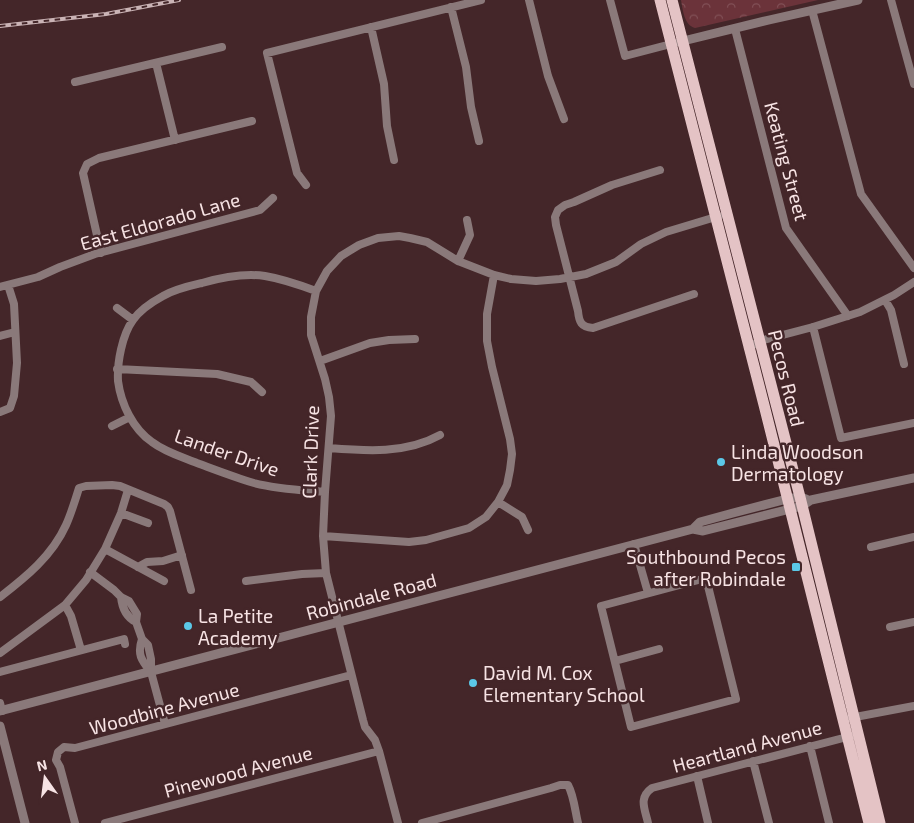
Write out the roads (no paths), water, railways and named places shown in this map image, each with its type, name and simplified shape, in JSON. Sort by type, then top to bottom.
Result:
[{"type":"main road","name":"Pecos Road","points":[[660,0],[813,602],[848,719],[869,823]]},
{"type":"main road","name":"Pecos Road","points":[[672,0],[760,341],[804,501],[832,628],[848,719]]},
{"type":"main road","points":[[813,602],[818,602],[822,613],[832,628]]},
{"type":"main road","name":"Pecos Road","points":[[852,735],[880,823]]},
{"type":"street","points":[[306,185],[297,173],[267,53],[481,0]]},
{"type":"street","points":[[529,0],[548,76],[564,119]]},
{"type":"street","points":[[610,0],[624,56],[858,0]]},
{"type":"street","points":[[891,0],[914,84]]},
{"type":"street","points":[[451,7],[466,67],[471,107],[479,141]]},
{"type":"street","points":[[812,10],[861,194],[914,268]]},
{"type":"street","points":[[371,27],[384,84],[387,126],[394,160]]},
{"type":"street","name":"Keating Street","points":[[735,29],[786,228],[848,316]]},
{"type":"street","points":[[75,82],[222,47]]},
{"type":"street","points":[[156,63],[176,140]]},
{"type":"street","points":[[102,253],[83,173],[87,164],[99,158],[252,121]]},
{"type":"street","points":[[660,170],[612,185],[574,202],[565,204],[558,210],[556,225],[578,311],[578,320],[586,328],[593,328],[694,294]]},
{"type":"street","name":"East Eldorado Lane","points":[[4,286],[38,277],[94,254],[260,210],[273,198]]},
{"type":"street","name":"Clark Drive","points":[[398,823],[379,751],[375,740],[365,727],[326,573],[323,536],[331,416],[325,379],[311,334],[310,317],[316,291],[327,271],[341,256],[359,245],[378,238],[399,236],[427,242],[472,268],[511,279],[560,280],[586,274],[616,262],[641,244],[666,232],[727,214]]},
{"type":"street","points":[[458,261],[470,235],[467,220]]},
{"type":"street","name":"Lander Drive","points":[[316,291],[264,276],[241,275],[223,277],[180,289],[163,296],[147,306],[133,320],[122,344],[117,369],[119,389],[124,406],[139,430],[151,442],[176,455],[255,483],[325,492]]},
{"type":"street","points":[[323,536],[409,542],[426,540],[469,528],[486,516],[498,502],[506,485],[512,454],[487,341],[486,314],[494,275]]},
{"type":"street","points":[[748,348],[760,341],[860,312],[885,300],[914,282]]},
{"type":"street","points":[[0,412],[10,408],[14,396],[16,363],[14,304],[4,286]]},
{"type":"street","points":[[885,300],[890,310],[904,364]]},
{"type":"street","points":[[117,308],[133,320]]},
{"type":"street","points":[[813,327],[841,438],[914,423]]},
{"type":"street","points":[[0,336],[16,332]]},
{"type":"street","points":[[320,361],[370,343],[415,339]]},
{"type":"street","points":[[117,369],[217,374],[251,382],[262,392]]},
{"type":"street","points":[[112,426],[130,417]]},
{"type":"street","points":[[329,448],[367,451],[390,450],[427,442],[440,435]]},
{"type":"street","name":"Robindale Road","points":[[1,708],[150,672],[693,529],[700,522],[914,478]]},
{"type":"street","points":[[0,597],[21,581],[48,554],[65,526],[79,488],[112,485],[120,486],[168,507],[191,590]]},
{"type":"street","points":[[0,653],[65,605],[86,580],[105,549],[128,490]]},
{"type":"street","points":[[498,502],[522,517],[528,530]]},
{"type":"street","points":[[121,512],[148,523]]},
{"type":"street","points":[[871,547],[914,537]]},
{"type":"street","points":[[634,544],[648,593]]},
{"type":"street","points":[[105,549],[164,581]]},
{"type":"street","points":[[138,567],[147,562],[163,561],[182,555]]},
{"type":"street","points":[[90,572],[121,597],[129,601],[134,607],[137,614],[136,622],[142,639],[139,648],[142,661],[150,672],[165,724]]},
{"type":"street","points":[[246,581],[326,573]]},
{"type":"street","points":[[706,578],[736,699],[631,726],[601,606],[648,593],[706,578]]},
{"type":"street","points":[[65,605],[71,616],[81,650]]},
{"type":"street","points":[[890,627],[914,622]]},
{"type":"street","points":[[0,672],[124,639],[125,644]]},
{"type":"street","points":[[614,661],[659,649]]},
{"type":"street","name":"Woodbine Avenue","points":[[75,823],[60,767],[56,760],[58,752],[64,747],[75,748],[351,675]]},
{"type":"street","points":[[848,719],[914,706]]},
{"type":"street","points":[[0,726],[25,823]]},
{"type":"street","name":"Heartland Avenue","points":[[648,823],[643,800],[645,792],[652,788],[852,735]]},
{"type":"street","points":[[810,746],[829,823]]},
{"type":"street","name":"Pinewood Avenue","points":[[105,823],[379,751]]},
{"type":"street","points":[[753,761],[768,823]]},
{"type":"street","points":[[696,776],[708,823]]},
{"type":"street","points":[[422,823],[560,785],[568,785],[572,792],[578,823]]},
{"type":"railway","points":[[0,26],[106,14],[179,0]]},
{"type":"place","name":"Linda Woodson Dermatology","points":[[721,462]]},
{"type":"place","name":"Southbound Pecos after Robindale","points":[[796,567]]},
{"type":"place","name":"La Petite Academy","points":[[188,626]]},
{"type":"place","name":"David M. Cox Elementary School","points":[[473,683]]}]
